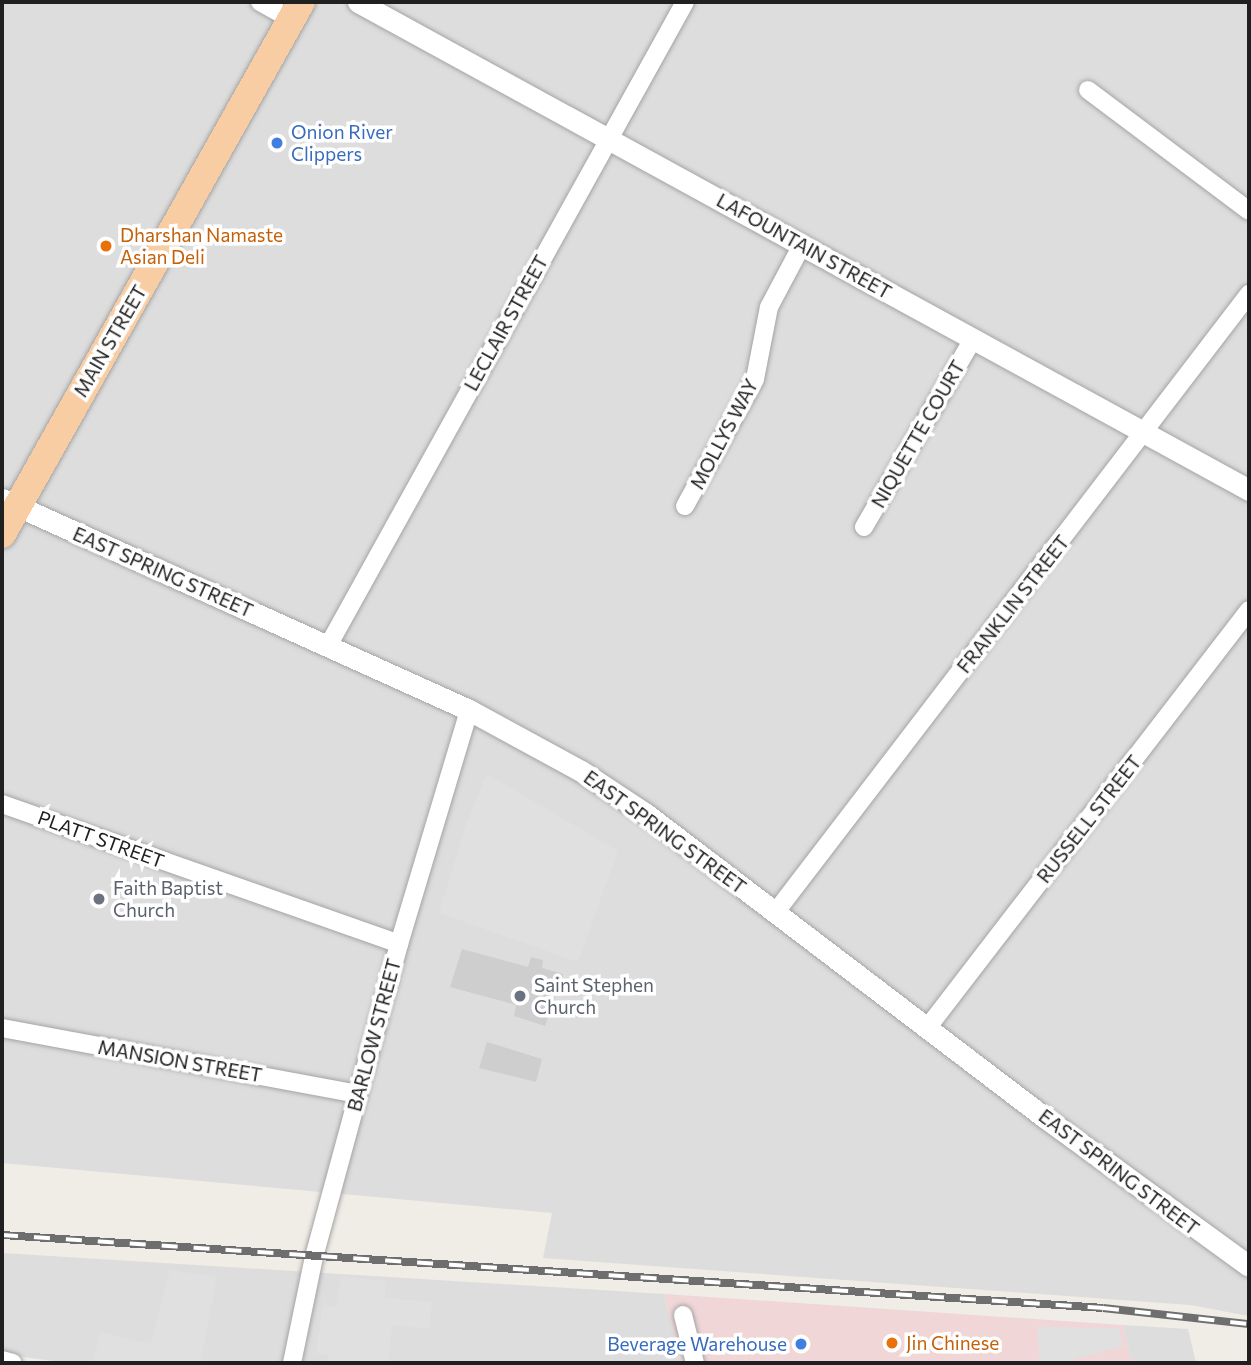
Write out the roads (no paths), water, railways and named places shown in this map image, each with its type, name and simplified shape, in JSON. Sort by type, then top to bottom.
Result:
[{"type":"main road","name":"MAIN STREET","points":[[2,534],[9,503],[296,10]]},
{"type":"street","points":[[260,2],[296,10]]},
{"type":"street","name":"LAFOUNTAIN STREET","points":[[358,2],[609,137],[972,341],[1249,490]]},
{"type":"street","name":"LECLAIR STREET","points":[[328,646],[685,2]]},
{"type":"street","points":[[1088,90],[1249,211]]},
{"type":"street","name":"MOLLYS WAY","points":[[685,506],[758,372],[769,307],[802,245]]},
{"type":"street","name":"FRANKLIN STREET","points":[[775,913],[1249,294]]},
{"type":"street","name":"NIQUETTE COURT","points":[[864,527],[972,341]]},
{"type":"street","name":"EAST SPRING STREET","points":[[9,503],[469,710],[581,771],[646,814],[1077,1142],[1249,1266]]},
{"type":"street","name":"RUSSELL STREET","points":[[928,1027],[1249,610]]},
{"type":"street","name":"BARLOW STREET","points":[[292,1363],[314,1257],[358,1094],[399,944],[469,710]]},
{"type":"street","name":"PLATT STREET","points":[[2,804],[399,944]]},
{"type":"street","name":"MANSION STREET","points":[[2,1028],[358,1094]]},
{"type":"street","points":[[683,1315],[695,1363]]},
{"type":"railway","points":[[2,1235],[1103,1308],[1249,1324]]},
{"type":"place","name":"Onion River Clippers","points":[[277,143]]},
{"type":"place","name":"Dharshan Namaste Asian Deli","points":[[106,246]]},
{"type":"place","name":"Faith Baptist Church","points":[[99,899]]},
{"type":"place","name":"Saint Stephen Church","points":[[520,996]]},
{"type":"place","name":"Jin Chinese","points":[[892,1343]]},
{"type":"place","name":"Beverage Warehouse","points":[[801,1344]]}]
